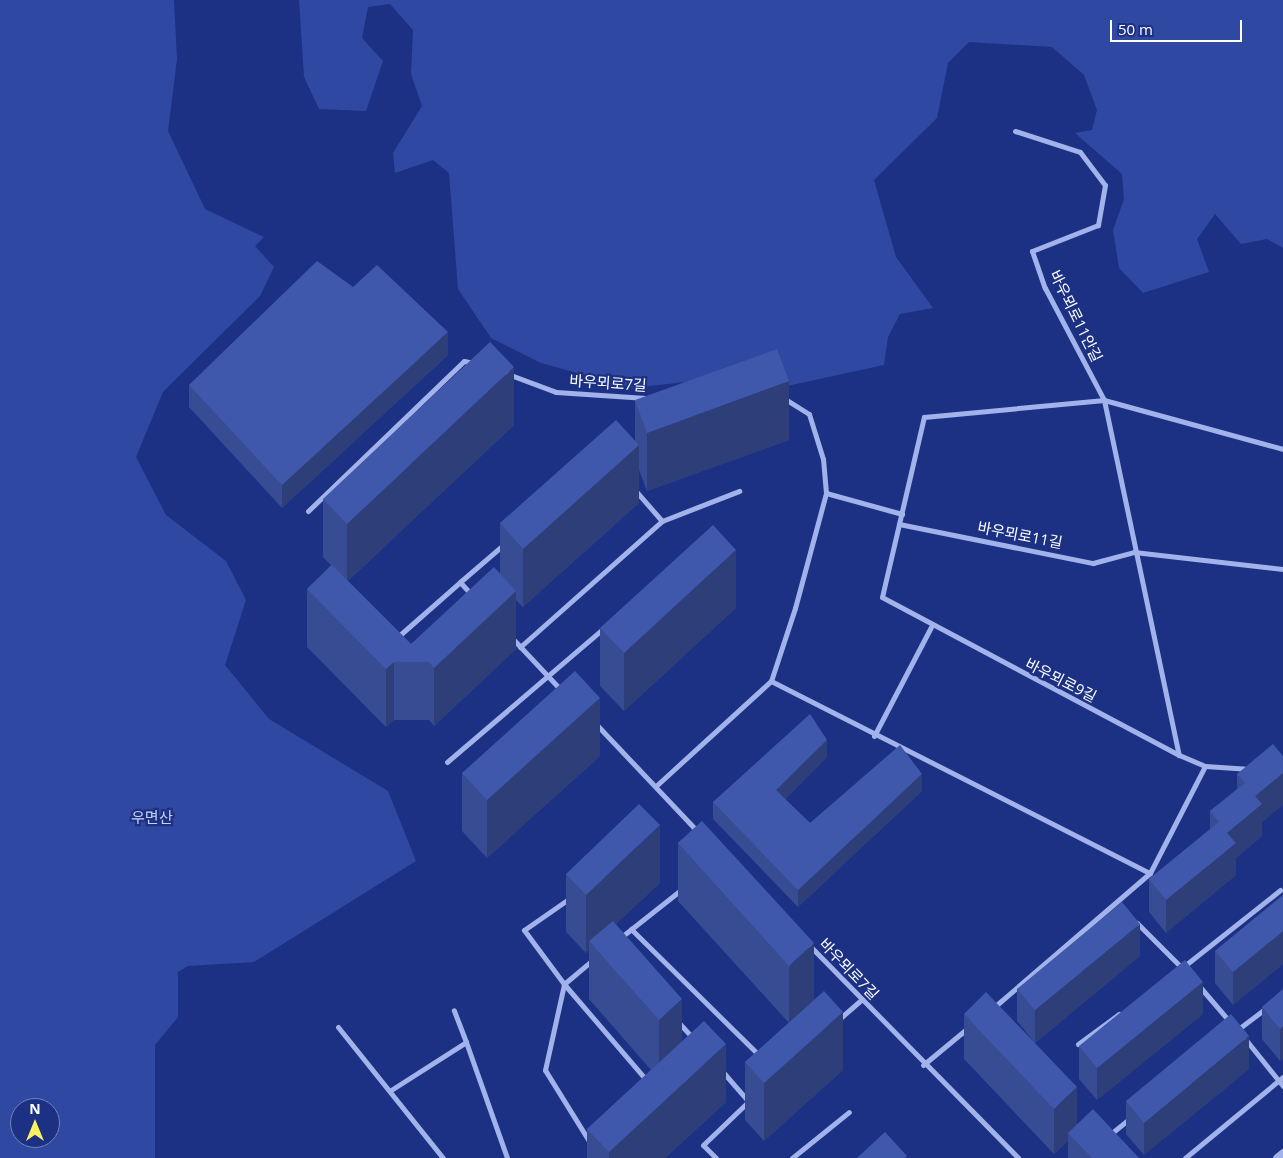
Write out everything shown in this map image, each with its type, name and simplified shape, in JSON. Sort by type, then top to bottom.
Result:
[{"type":"street","name":"바우뫼로11안길","points":[[1015,131],[1080,152],[1105,184],[1098,225],[1032,252],[1045,288],[1104,400]]},
{"type":"street","points":[[308,511],[464,361],[482,364]]},
{"type":"street","name":"바우뫼로7길","points":[[500,371],[556,392],[655,399]]},
{"type":"street","points":[[657,785],[771,681],[826,493],[823,459],[809,414],[780,397]]},
{"type":"street","points":[[1104,400],[1134,552],[1179,755]]},
{"type":"street","points":[[826,493],[902,514],[924,417],[1104,400],[1283,449]]},
{"type":"street","points":[[632,486],[662,522]]},
{"type":"street","points":[[520,647],[662,522],[739,491]]},
{"type":"street","name":"바우뫼로9길","points":[[902,514],[882,597],[932,627],[1179,755],[1205,766],[1263,769]]},
{"type":"street","name":"바우뫼로11길","points":[[899,524],[1093,563],[1134,552],[1283,569]]},
{"type":"street","points":[[401,634],[511,539]]},
{"type":"street","points":[[460,582],[480,604]]},
{"type":"street","points":[[447,762],[546,675],[613,621]]},
{"type":"street","points":[[874,736],[932,627]]},
{"type":"street","points":[[507,632],[567,695]]},
{"type":"street","points":[[771,681],[874,736],[1150,874]]},
{"type":"street","points":[[588,716],[657,785],[708,843]]},
{"type":"street","points":[[983,1016],[1118,905],[1150,874],[1205,766]]},
{"type":"street","points":[[611,946],[691,881]]},
{"type":"street","points":[[1174,973],[1280,890]]},
{"type":"street","points":[[577,893],[524,930],[564,984],[666,1103]]},
{"type":"street","points":[[1118,905],[1125,912]]},
{"type":"street","points":[[1132,919],[1188,974]]},
{"type":"street","points":[[631,929],[770,1066]]},
{"type":"street","name":"바우뫼로7길","points":[[802,938],[923,1065],[1018,1158]]},
{"type":"street","points":[[604,951],[564,984],[545,1070],[598,1157],[673,1097]]},
{"type":"street","points":[[1194,981],[1281,1079],[1283,1086]]},
{"type":"street","points":[[834,1024],[862,999]]},
{"type":"street","points":[[1230,1036],[1275,1001]]},
{"type":"street","points":[[1078,1044],[1126,1009]]},
{"type":"street","points":[[454,1010],[507,1158]]},
{"type":"street","points":[[675,1018],[700,1046]]},
{"type":"street","points":[[923,1065],[976,1022]]},
{"type":"street","points":[[338,1027],[443,1158]]},
{"type":"street","points":[[390,1090],[466,1042]]},
{"type":"street","points":[[719,1067],[749,1101]]},
{"type":"street","points":[[1185,1158],[1281,1079]]},
{"type":"street","points":[[716,1158],[703,1145],[756,1094]]},
{"type":"street","points":[[792,1158],[849,1112]]},
{"type":"street","points":[[1113,1132],[1135,1114]]},
{"type":"street","points":[[1277,1158],[1283,1153]]},
{"type":"green space","name":"우면산","points":[[0,0],[174,0],[177,59],[168,131],[205,209],[264,237],[255,246],[274,267],[260,296],[163,392],[136,457],[166,515],[226,561],[246,600],[225,665],[269,719],[388,791],[416,861],[254,962],[188,966],[178,972],[178,1017],[155,1045],[155,1158],[0,1158]]},
{"type":"green space","points":[[299,0],[1283,0],[1283,248],[1267,239],[1241,244],[1215,214],[1197,239],[1209,272],[1143,293],[1119,268],[1113,230],[1124,199],[1122,174],[1075,133],[1092,130],[1097,110],[1084,75],[1052,47],[969,42],[948,63],[937,118],[874,180],[896,257],[933,308],[900,314],[888,337],[884,365],[787,386],[748,375],[632,388],[541,363],[491,338],[458,289],[449,173],[433,160],[395,173],[393,153],[422,106],[411,74],[413,30],[390,4],[368,7],[362,38],[383,61],[366,111],[319,109],[304,77]]},
{"type":"building","points":[[317,261],[353,287],[377,265],[448,332],[282,485],[189,385]]},
{"type":"building","points":[[490,342],[514,367],[347,524],[323,499]]},
{"type":"building","points":[[777,349],[789,381],[647,433],[635,400]]},
{"type":"building","points":[[616,420],[639,445],[523,549],[500,523]]},
{"type":"building","points":[[713,525],[736,550],[624,653],[600,628]]},
{"type":"building","points":[[332,565],[411,644],[494,567],[516,591],[434,668],[429,662],[394,662],[386,669],[307,589]]},
{"type":"building","points":[[575,671],[600,698],[487,800],[462,773]]},
{"type":"building","points":[[810,714],[827,740],[776,790],[810,823],[900,745],[922,774],[798,890],[713,802]]},
{"type":"building","points":[[1273,744],[1283,756],[1283,773],[1255,796],[1262,804],[1227,833],[1236,843],[1166,900],[1149,879],[1219,822],[1210,811],[1245,783],[1237,774]]},
{"type":"building","points":[[639,804],[660,825],[586,895],[566,874]]},
{"type":"building","points":[[702,821],[814,943],[789,966],[678,843]]},
{"type":"building","points":[[1283,895],[1283,931],[1233,972],[1215,951]]},
{"type":"building","points":[[1122,902],[1140,924],[1035,1010],[1017,989]]},
{"type":"building","points":[[613,921],[682,999],[659,1020],[589,941]]},
{"type":"building","points":[[1185,960],[1203,982],[1097,1068],[1079,1046]]},
{"type":"building","points":[[1283,989],[1283,1026],[1280,1029],[1262,1007]]},
{"type":"building","points":[[824,991],[843,1012],[764,1083],[745,1062]]},
{"type":"building","points":[[986,992],[1077,1087],[1054,1109],[964,1014]]},
{"type":"building","points":[[1231,1014],[1249,1036],[1144,1123],[1126,1101]]},
{"type":"building","points":[[704,1021],[726,1044],[609,1152],[587,1129]]},
{"type":"building","points":[[1093,1109],[1139,1158],[1092,1158],[1068,1133]]},
{"type":"building","points":[[885,1132],[907,1156],[905,1158],[857,1158]]}]
